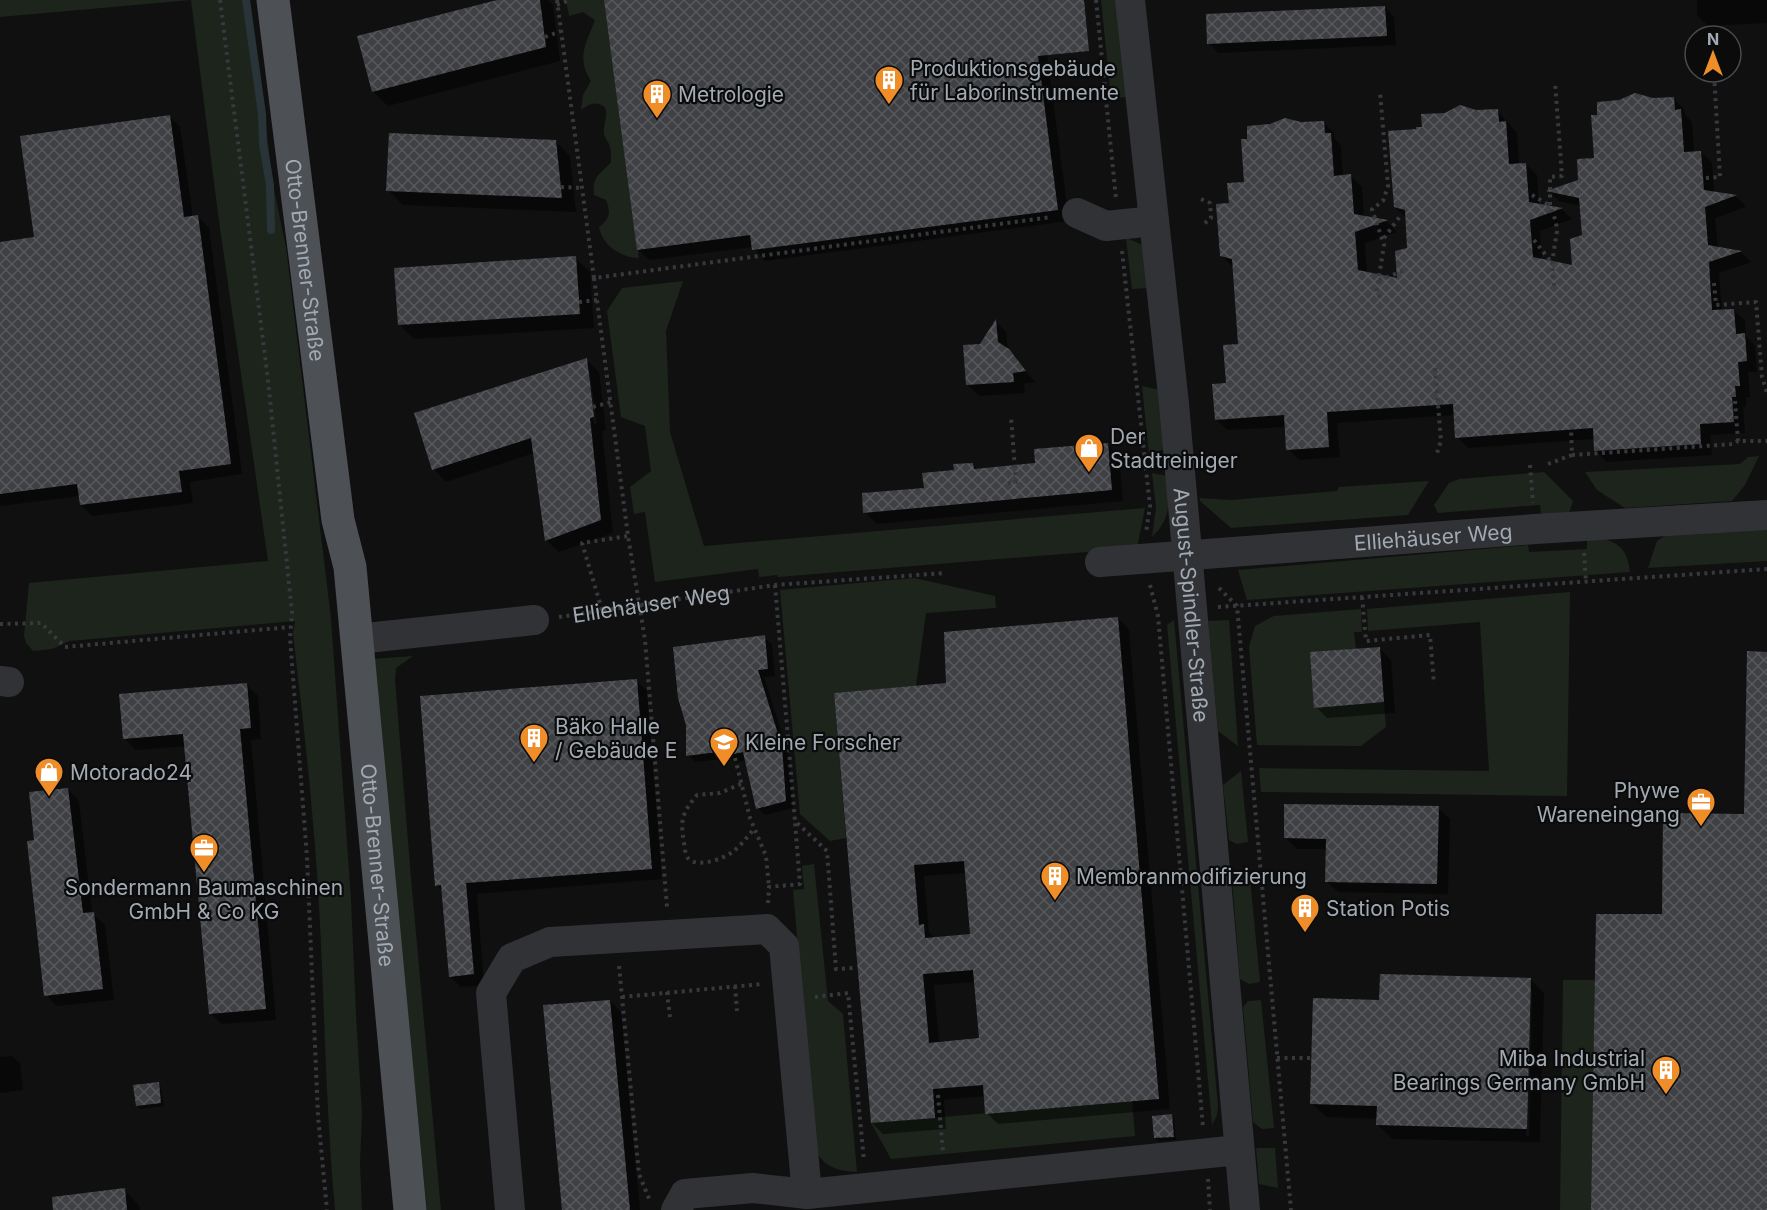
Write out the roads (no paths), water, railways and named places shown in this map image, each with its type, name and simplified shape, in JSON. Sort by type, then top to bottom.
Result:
[{"type":"main road","name":"Otto-Brenner-Straße","points":[[273,0],[338,520],[350,567],[410,1210]]},
{"type":"main road","name":"Otto-Brenner-Straße","points":[[338,520],[337,567],[379,1112],[389,1210]]},
{"type":"street","name":"August-Spindler-Straße","points":[[1130,0],[1173,404],[1245,1210]]},
{"type":"street","points":[[1077,213],[1106,226],[1154,221]]},
{"type":"street","name":"Elliehäuser Weg","points":[[1100,562],[1620,523],[1767,515]]},
{"type":"street","points":[[357,639],[534,620]]},
{"type":"street","points":[[510,1210],[491,993],[512,958],[550,942],[767,929],[784,946],[807,1194]]},
{"type":"street","points":[[675,1210],[685,1194],[753,1188],[807,1194],[1239,1150]]},
{"type":"waterway","points":[[246,0],[270,185],[271,230]]},
{"type":"place","name":"Produktionsgebäude für Laborinstrumente","points":[[889,106]]},
{"type":"place","name":"Metrologie","points":[[657,120]]},
{"type":"place","name":"Der Stadtreiniger","points":[[1089,474]]},
{"type":"place","name":"Bäko Halle / Gebäude E","points":[[534,764]]},
{"type":"place","name":"Kleine Forscher","points":[[724,768]]},
{"type":"place","name":"Motorado24","points":[[49,798]]},
{"type":"place","name":"Phywe Wareneingang","points":[[1701,828]]},
{"type":"place","name":"Sondermann Baumaschinen GmbH & Co KG","points":[[204,874]]},
{"type":"place","name":"Membranmodifizierung","points":[[1055,902]]},
{"type":"place","name":"Station Potis","points":[[1305,934]]},
{"type":"place","name":"Miba Industrial Bearings Germany GmbH","points":[[1666,1096]]}]
